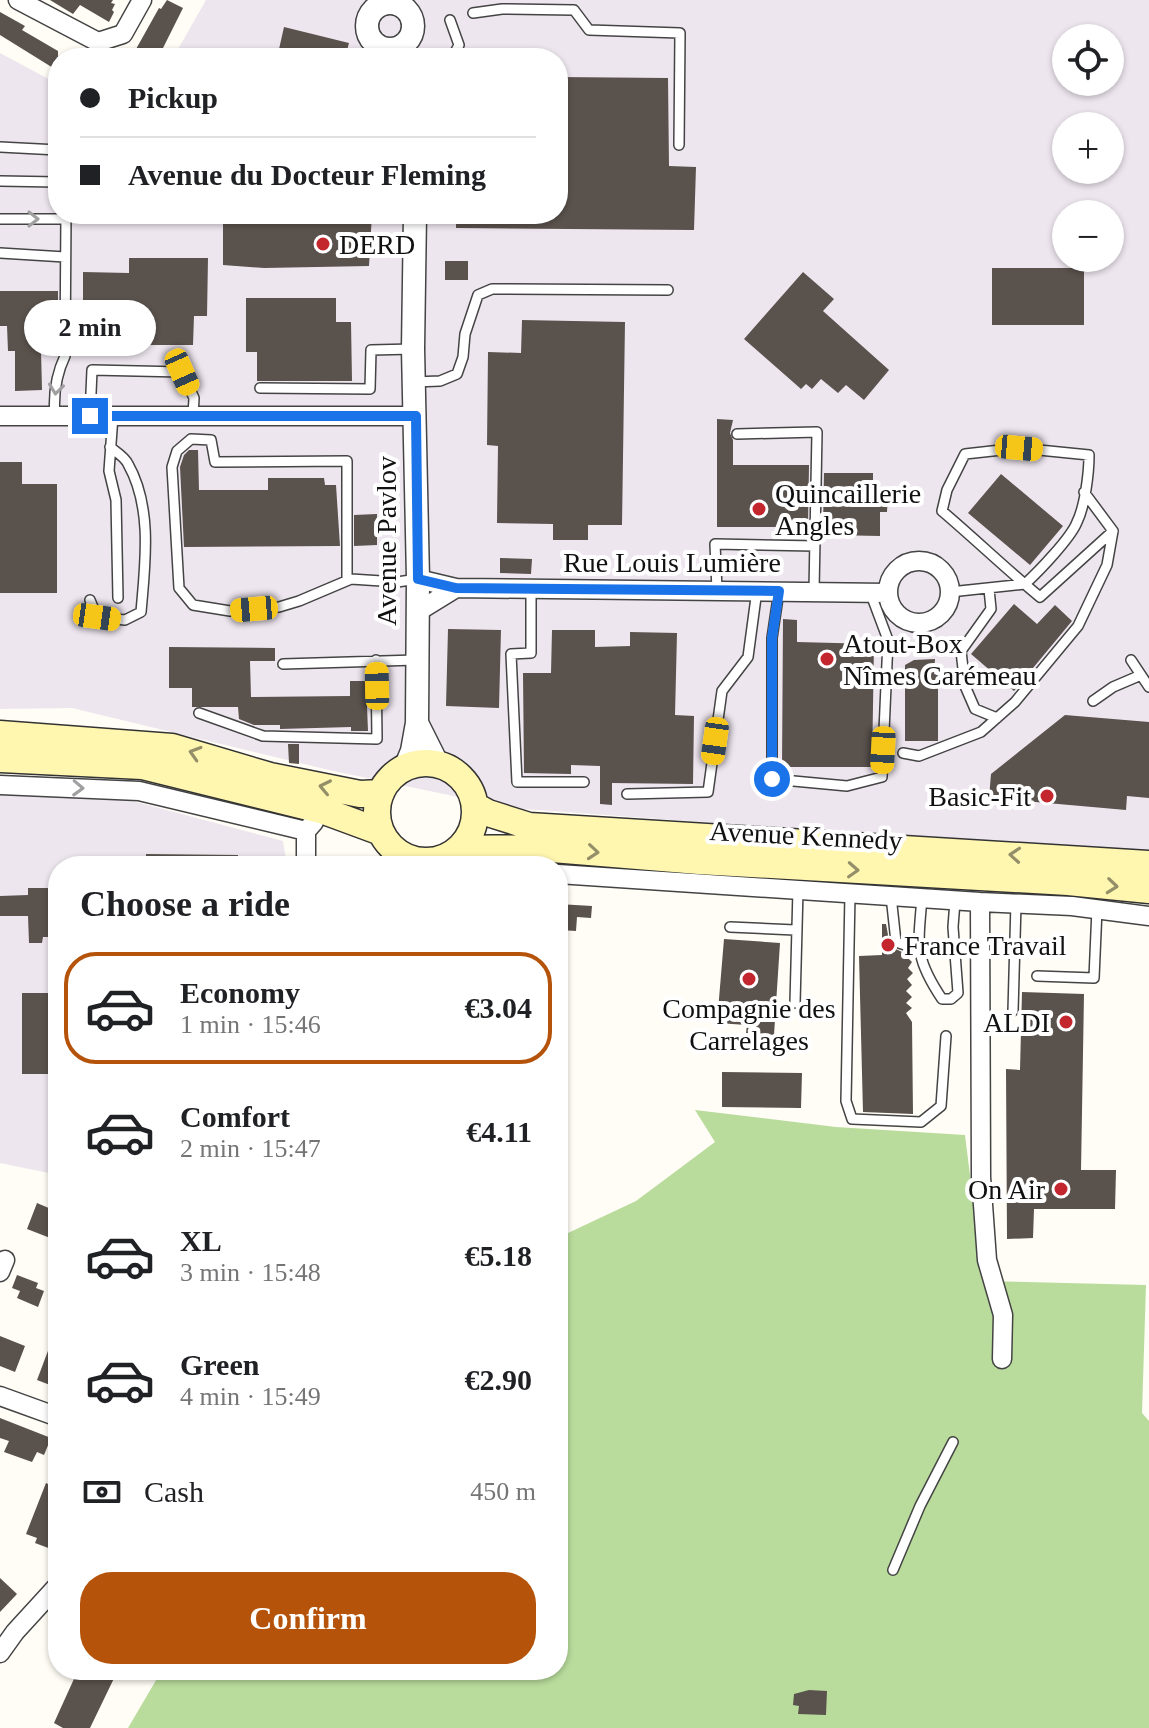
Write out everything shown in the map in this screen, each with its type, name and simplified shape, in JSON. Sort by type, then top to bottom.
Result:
[{"type":"main road","points":[[0,734],[172,747],[270,776],[360,794],[381,793]]},
{"type":"main road","points":[[0,759],[142,766],[324,811],[381,832],[377,806],[387,782],[405,768],[416,764],[438,765],[452,771],[471,792],[475,806],[469,836],[490,856]]},
{"type":"main road","name":"Avenue Kennedy","points":[[475,806],[529,826],[1149,864]]},
{"type":"main road","name":"Avenue Kennedy","points":[[381,832],[389,845],[404,856]]},
{"type":"main road","name":"Avenue Kennedy","points":[[502,856],[540,848],[699,861],[1068,882],[1149,890]]},
{"type":"street","points":[[18,0],[98,42],[123,34],[142,0]]},
{"type":"street","points":[[354,0],[390,6],[414,29],[401,48]]},
{"type":"street","points":[[386,48],[373,42],[367,28],[390,6]]},
{"type":"street","name":"Avenue Pavlov","points":[[405,768],[417,723],[415,224]]},
{"type":"street","points":[[0,416],[416,416]]},
{"type":"street","points":[[924,561],[943,571],[950,592],[942,614],[920,623],[908,621],[897,614],[879,592],[903,565],[924,561]]},
{"type":"street","name":"Rue Louis Lumière","points":[[418,579],[456,588],[879,592]]},
{"type":"street","points":[[417,612],[456,588]]},
{"type":"street","name":"Avenue Pavlov","points":[[417,723],[438,765]]},
{"type":"street","points":[[0,785],[139,791],[306,831]]},
{"type":"street","points":[[306,856],[306,831],[324,811]]},
{"type":"street","points":[[568,875],[1016,903],[1149,916]]},
{"type":"street","points":[[980,902],[981,1177],[987,1260],[1003,1315],[1002,1359]]},
{"type":"street","points":[[0,1396],[48,1413]]},
{"type":"street","points":[[0,1653],[48,1596]]},
{"type":"lane","points":[[473,13],[502,9],[574,10],[589,30],[680,33],[679,145]]},
{"type":"lane","points":[[450,20],[457,48]]},
{"type":"lane","points":[[0,147],[48,149]]},
{"type":"lane","points":[[0,181],[48,182]]},
{"type":"lane","points":[[0,219],[48,218]]},
{"type":"lane","points":[[55,416],[58,372],[65,356],[66,224]]},
{"type":"lane","points":[[0,253],[65,257]]},
{"type":"lane","points":[[414,382],[440,381],[457,374],[463,357],[465,334],[478,295],[492,289],[668,290]]},
{"type":"lane","points":[[260,388],[370,389],[371,350],[413,349]]},
{"type":"lane","points":[[90,416],[92,370],[182,372],[194,398],[193,416]]},
{"type":"lane","points":[[113,416],[109,471],[116,500],[118,598]]},
{"type":"lane","points":[[737,434],[817,432],[814,591]]},
{"type":"lane","points":[[347,580],[347,461],[215,462],[211,440],[191,439],[177,451],[172,467],[179,588],[193,605],[230,611],[279,607],[347,580],[397,582],[418,579]]},
{"type":"lane","points":[[90,600],[97,617],[125,620],[141,612],[146,547],[142,503],[128,462],[110,447]]},
{"type":"lane","points":[[950,592],[1025,584],[1077,524],[1089,469],[1089,455],[1019,448],[965,454],[947,490],[942,511],[1025,584],[1040,597],[1113,531]]},
{"type":"lane","points":[[903,753],[919,756],[981,732],[1015,702],[1078,626],[1107,565],[1113,531],[1084,492]]},
{"type":"lane","points":[[717,590],[715,544],[815,546]]},
{"type":"lane","points":[[531,589],[531,653],[511,654],[517,782],[584,782]]},
{"type":"lane","points":[[989,589],[991,609],[961,651],[965,686],[975,709],[997,718]]},
{"type":"lane","points":[[627,794],[708,792],[722,691],[748,657],[757,590]]},
{"type":"lane","points":[[779,591],[772,638],[772,779],[847,786],[882,777],[888,640],[879,592]]},
{"type":"lane","points":[[199,713],[263,736],[377,739],[376,660]]},
{"type":"lane","points":[[283,664],[416,660]]},
{"type":"lane","points":[[1131,660],[1149,687]]},
{"type":"lane","points":[[1093,701],[1113,687],[1141,675]]},
{"type":"lane","points":[[795,1003],[798,890]]},
{"type":"lane","points":[[850,894],[846,1101],[852,1119],[921,1122],[941,1106],[946,1036]]},
{"type":"lane","points":[[891,896],[896,942],[917,949]]},
{"type":"lane","points":[[922,898],[917,949],[931,983],[942,999],[951,999],[958,993],[953,927],[955,901]]},
{"type":"lane","points":[[1013,1011],[1016,903]]},
{"type":"lane","points":[[1037,976],[1094,978],[1097,909]]},
{"type":"lane","points":[[730,927],[795,930]]},
{"type":"lane","points":[[893,1570],[920,1506],[953,1442]]},
{"type":"shaded area","points":[[206,0],[1149,0],[1149,855],[511,808],[333,771],[72,708],[0,709],[0,53],[48,79],[48,224],[568,224],[568,48],[179,48]]},
{"type":"shaded area","points":[[0,793],[129,800],[283,841],[285,856],[48,856],[48,1173],[0,1163]]},
{"type":"green space","points":[[695,1110],[836,1127],[965,1135],[983,1281],[1146,1285],[1142,1413],[1149,1421],[1149,1728],[128,1728],[156,1680],[568,1680],[568,1233],[636,1201],[715,1142]]},
{"type":"building","points":[[50,0],[113,0],[111,3],[115,4],[109,22],[80,5],[73,14]]},
{"type":"building","points":[[167,0],[183,8],[163,48],[137,48],[159,8]]},
{"type":"building","points":[[0,12],[25,26],[22,30],[53,48],[48,48],[48,65],[0,35]]},
{"type":"building","points":[[284,27],[349,43],[348,48],[279,48]]},
{"type":"building","points":[[568,77],[668,78],[669,166],[696,167],[694,230],[456,228],[456,224],[568,224]]},
{"type":"building","points":[[223,224],[371,224],[369,266],[264,268],[223,265]]},
{"type":"building","points":[[129,258],[208,258],[207,316],[194,316],[193,345],[99,345],[99,315],[83,315],[83,272],[129,273]]},
{"type":"building","points":[[445,261],[468,261],[468,280],[445,280]]},
{"type":"building","points":[[992,268],[1052,268],[1052,272],[1084,272],[1084,325],[992,325]]},
{"type":"building","points":[[803,272],[834,299],[823,311],[889,370],[864,400],[846,385],[838,393],[821,379],[812,389],[806,384],[801,389],[744,339]]},
{"type":"building","points":[[0,291],[58,291],[58,325],[48,325],[48,351],[41,350],[42,390],[15,391],[15,351],[8,351],[7,326],[0,326]]},
{"type":"building","points":[[246,298],[336,298],[336,322],[351,322],[352,381],[257,381],[257,352],[246,352]]},
{"type":"building","points":[[522,320],[625,322],[622,525],[588,525],[588,540],[553,540],[553,524],[497,523],[498,446],[487,445],[488,352],[521,353]]},
{"type":"building","points":[[717,419],[733,420],[730,433],[733,465],[809,465],[808,527],[717,527]]},
{"type":"building","points":[[189,450],[198,450],[199,490],[268,490],[268,478],[324,478],[325,485],[336,485],[340,546],[184,547],[180,467]]},
{"type":"building","points":[[0,462],[22,462],[22,484],[57,484],[57,593],[0,593]]},
{"type":"building","points":[[824,473],[873,473],[873,492],[888,492],[887,512],[880,512],[880,536],[831,535],[831,527],[823,527]]},
{"type":"building","points":[[1001,474],[1063,526],[1030,565],[968,513]]},
{"type":"building","points":[[377,514],[377,545],[354,546],[354,515]]},
{"type":"building","points":[[500,558],[532,559],[531,574],[500,573]]},
{"type":"building","points":[[1014,604],[1037,624],[1055,605],[1072,621],[1014,691],[971,654]]},
{"type":"building","points":[[783,619],[797,620],[797,642],[874,644],[872,767],[782,767]]},
{"type":"building","points":[[448,629],[501,630],[499,708],[446,706]]},
{"type":"building","points":[[552,630],[595,630],[595,647],[630,646],[630,632],[677,633],[675,715],[694,716],[693,784],[612,783],[612,805],[600,804],[600,766],[571,765],[571,774],[524,773],[523,673],[551,673]]},
{"type":"building","points":[[169,647],[275,648],[275,661],[250,661],[251,697],[350,696],[350,681],[366,681],[368,731],[351,731],[351,727],[280,729],[280,725],[254,725],[239,719],[238,707],[192,707],[192,688],[169,688]]},
{"type":"building","points":[[935,659],[934,674],[938,675],[938,741],[905,741],[905,665],[914,660]]},
{"type":"building","points":[[1065,715],[1149,722],[1149,798],[1127,796],[1126,810],[989,798],[991,774]]},
{"type":"building","points":[[288,744],[299,744],[299,764],[289,763]]},
{"type":"building","points":[[146,854],[238,855],[238,856]]},
{"type":"building","points":[[28,888],[48,888],[48,937],[43,937],[42,943],[29,943],[28,916],[0,916],[0,896],[28,895]]},
{"type":"building","points":[[568,905],[592,906],[591,918],[577,917],[576,931],[568,930]]},
{"type":"building","points":[[882,924],[886,924],[890,946],[912,962],[908,968],[913,973],[907,979],[912,985],[906,991],[912,997],[906,1003],[912,1008],[906,1013],[912,1022],[913,1114],[863,1112],[859,956],[882,955]]},
{"type":"building","name":"Compagnie des Carrelages","points":[[724,939],[780,943],[774,1035],[746,1033],[747,1025],[717,1023]]},
{"type":"building","points":[[1022,992],[1084,994],[1081,1170],[1116,1170],[1115,1209],[1034,1209],[1033,1238],[1007,1239],[1006,1069],[1020,1070]]},
{"type":"building","points":[[22,993],[48,993],[48,1074],[22,1074]]},
{"type":"building","points":[[722,1072],[802,1073],[801,1108],[722,1107]]},
{"type":"building","points":[[37,1203],[48,1208],[48,1237],[27,1229]]},
{"type":"building","points":[[17,1275],[38,1283],[36,1288],[44,1291],[38,1307],[17,1298],[20,1291],[12,1288]]},
{"type":"building","points":[[0,1336],[25,1346],[15,1372],[0,1366]]},
{"type":"building","points":[[48,1351],[48,1384],[37,1380]]},
{"type":"building","points":[[0,1418],[48,1437],[48,1445],[44,1455],[37,1452],[32,1462],[4,1452],[9,1441],[0,1438]]},
{"type":"building","points":[[46,1483],[48,1548],[35,1543],[37,1538],[26,1534]]},
{"type":"building","points":[[0,1578],[17,1594],[0,1612]]},
{"type":"building","points":[[73,1680],[113,1680],[90,1728],[63,1728],[54,1723]]},
{"type":"building","points":[[809,1690],[827,1691],[826,1715],[798,1714],[799,1706],[793,1705],[794,1694]]},
{"type":"place","name":"DERD","points":[[323,244]]},
{"type":"place","name":"Quincaillerie Angles","points":[[759,509]]},
{"type":"place","name":"Atout-Box Nîmes Carémeau","points":[[827,659]]},
{"type":"place","name":"Basic-Fit","points":[[1047,796]]},
{"type":"place","name":"France Travail","points":[[888,945]]},
{"type":"place","name":"Compagnie des Carrelages","points":[[749,979]]},
{"type":"place","name":"ALDI","points":[[1066,1022]]},
{"type":"place","name":"On Air","points":[[1061,1189]]},
{"type":"route","points":[[90,416],[416,416],[418,579],[456,588],[779,591],[772,638],[772,779]]}]
